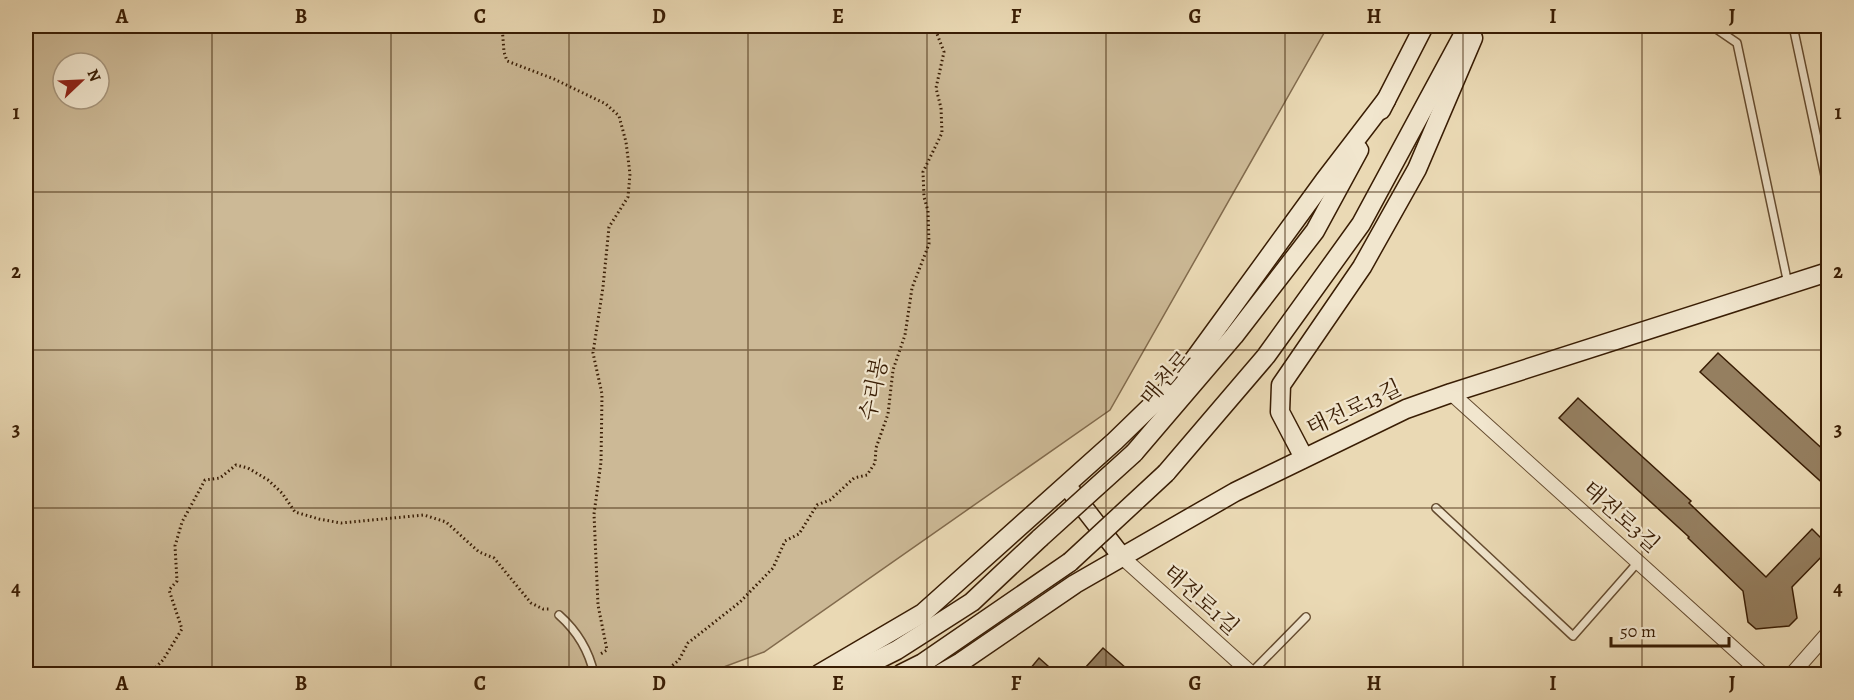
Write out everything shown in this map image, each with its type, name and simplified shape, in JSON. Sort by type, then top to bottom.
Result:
[{"type":"main road","name":"매천로","points":[[849,675],[897,650],[972,602],[1134,453],[1234,336],[1315,231],[1424,26]]},
{"type":"main road","points":[[901,675],[923,663],[1070,562],[1166,473],[1266,356],[1361,225],[1468,26]]},
{"type":"main road","points":[[1302,459],[1302,454],[1280,412],[1281,385],[1362,267],[1417,169],[1477,26]]},
{"type":"main road","points":[[819,675],[923,613],[1115,441],[1182,376],[1386,100]]},
{"type":"main road","name":"태전로13길","points":[[940,675],[1075,584],[1235,492],[1406,409],[1828,272]]},
{"type":"main road","points":[[1065,484],[1122,557]]},
{"type":"street","name":"태전로3길","points":[[1451,393],[1639,561],[1762,675]]},
{"type":"street","name":"태전로1길","points":[[1122,557],[1251,674]]},
{"type":"street","points":[[1792,675],[1828,633]]},
{"type":"lane","points":[[1717,28],[1730,26]]},
{"type":"lane","points":[[1793,26],[1828,190]]},
{"type":"lane","points":[[1717,28],[1737,43],[1789,285]]},
{"type":"lane","points":[[1436,508],[1573,636],[1639,561]]},
{"type":"lane","points":[[559,615],[572,626],[591,661],[594,675]]},
{"type":"lane","points":[[1251,674],[1306,617]]},
{"type":"path","points":[[502,26],[507,61],[606,104],[619,116],[626,141],[630,174],[628,197],[609,227],[593,353],[602,394],[601,462],[594,514],[598,605],[607,650],[591,661]]},
{"type":"path","name":"수리봉","points":[[662,675],[679,660],[688,643],[740,602],[773,568],[785,541],[799,534],[817,506],[830,500],[854,478],[867,475],[872,469],[876,448],[886,424],[893,370],[905,335],[912,288],[928,244],[928,211],[924,196],[923,172],[942,133],[941,108],[936,88],[944,52],[934,26]]},
{"type":"path","points":[[149,675],[163,660],[182,629],[169,590],[177,581],[175,546],[182,522],[206,480],[220,478],[236,465],[248,468],[268,480],[282,493],[296,512],[319,519],[341,523],[424,515],[446,522],[479,552],[494,558],[531,603],[543,609],[552,608],[559,615]]},
{"type":"shaded area","points":[[26,26],[1328,26],[1110,410],[764,652],[705,674],[26,674]]},
{"type":"building","points":[[1718,353],[1828,454],[1828,488],[1700,372]]},
{"type":"building","points":[[1578,398],[1691,501],[1689,503],[1766,577],[1812,529],[1828,545],[1828,550],[1792,587],[1797,618],[1789,626],[1756,629],[1748,622],[1743,591],[1689,537],[1559,418]]},
{"type":"building","points":[[1103,648],[1134,675],[1093,675],[1085,668]]},
{"type":"building","points":[[1039,658],[1058,675],[1025,675]]}]
